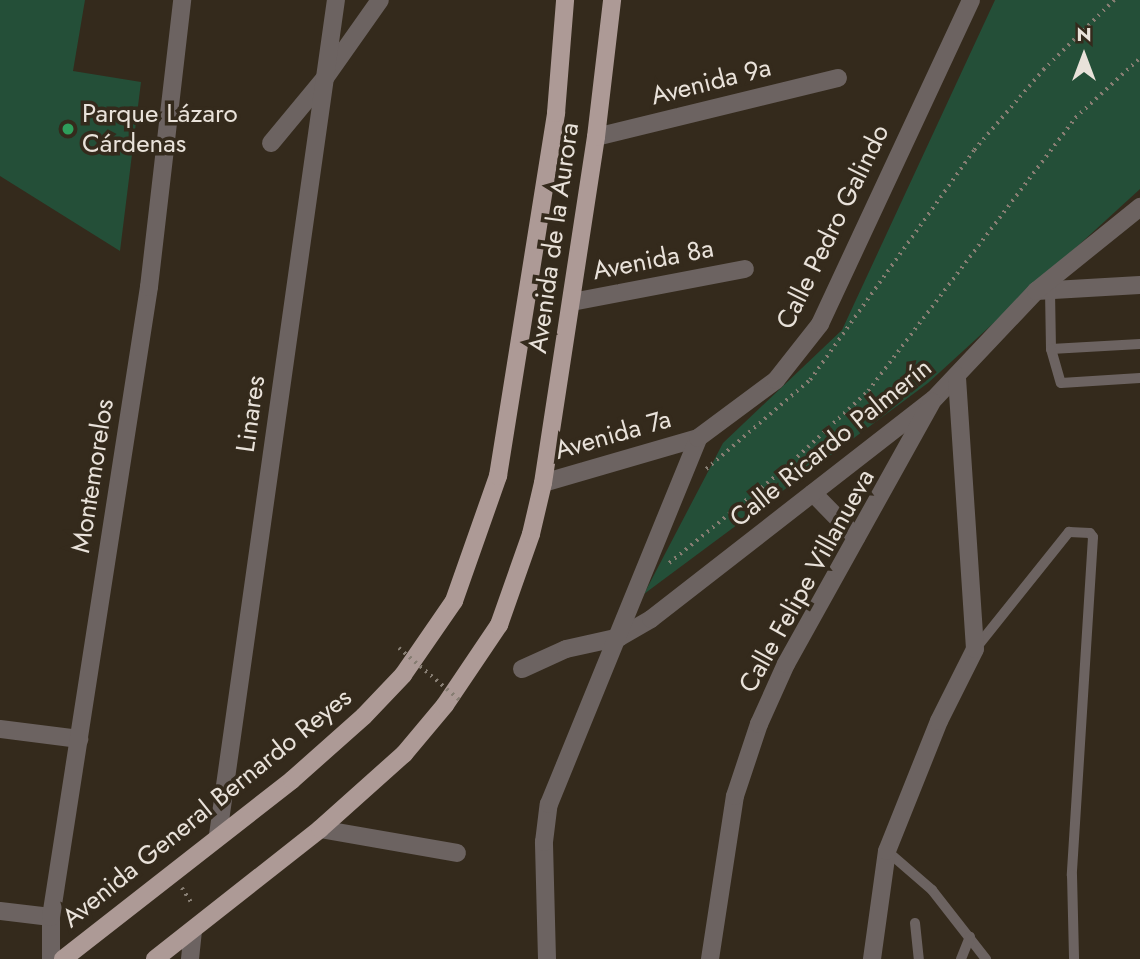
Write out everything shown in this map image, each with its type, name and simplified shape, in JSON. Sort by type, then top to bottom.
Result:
[{"type":"main road","name":"Avenida de la Aurora","points":[[498,476],[556,113],[565,0]]},
{"type":"main road","name":"Avenida de la Aurora","points":[[543,483],[596,137],[612,0]]},
{"type":"main road","name":"Avenida General Bernardo Reyes","points":[[64,959],[218,835],[292,780],[403,675],[454,601],[498,476]]},
{"type":"main road","points":[[155,959],[320,830],[425,731],[488,645],[510,598],[543,483]]},
{"type":"street","name":"Montemorelos","points":[[51,959],[51,917],[149,287],[182,0]]},
{"type":"street","name":"Linares","points":[[218,835],[336,0]]},
{"type":"street","points":[[271,143],[325,78],[380,0]]},
{"type":"street","name":"Calle Pedro Galindo","points":[[698,438],[776,380],[820,324],[971,0]]},
{"type":"street","name":"Avenida 9a","points":[[596,137],[838,78]]},
{"type":"street","name":"Calle Ricardo Palmerín","points":[[522,669],[566,649],[620,637],[651,619],[934,399],[1043,291],[1140,207]]},
{"type":"street","name":"Avenida 8a","points":[[572,302],[745,269]]},
{"type":"street","points":[[1043,291],[1140,285]]},
{"type":"street","points":[[872,959],[887,851],[939,721],[975,649],[957,376]]},
{"type":"street","name":"Calle Felipe Villanueva","points":[[710,959],[736,796],[759,724],[786,664],[856,537],[912,446],[934,399]]},
{"type":"street","points":[[547,959],[544,842],[549,804],[620,637],[698,438]]},
{"type":"street","name":"Avenida 7a","points":[[543,483],[698,438]]},
{"type":"street","points":[[813,493],[856,537]]},
{"type":"street","points":[[0,729],[79,739]]},
{"type":"street","points":[[320,830],[457,853]]},
{"type":"street","points":[[0,911],[51,917]]},
{"type":"street","points":[[190,959],[198,925]]},
{"type":"lane","points":[[1043,291],[1051,349],[1061,383],[1140,378]]},
{"type":"lane","points":[[1051,349],[1140,344]]},
{"type":"lane","points":[[975,649],[1069,532],[1090,533],[1093,537],[1072,875],[1074,959]]},
{"type":"lane","points":[[887,851],[932,890],[986,959]]},
{"type":"lane","points":[[915,923],[919,959]]},
{"type":"lane","points":[[961,959],[970,937]]},
{"type":"path","points":[[702,473],[810,380],[974,150],[1043,70],[1114,0]]},
{"type":"path","points":[[639,586],[782,471],[868,391],[1075,118],[1140,58]]},
{"type":"path","points":[[399,648],[462,702]]},
{"type":"path","points":[[171,872],[198,925]]},
{"type":"green space","name":"Parque Lázaro Cárdenas","points":[[0,0],[85,0],[73,71],[141,82],[120,251],[0,176]]},
{"type":"green space","points":[[995,0],[1140,0],[1140,189],[928,383],[644,594],[723,443],[842,330]]},
{"type":"place","name":"Parque Lázaro Cárdenas","points":[[68,129]]}]
